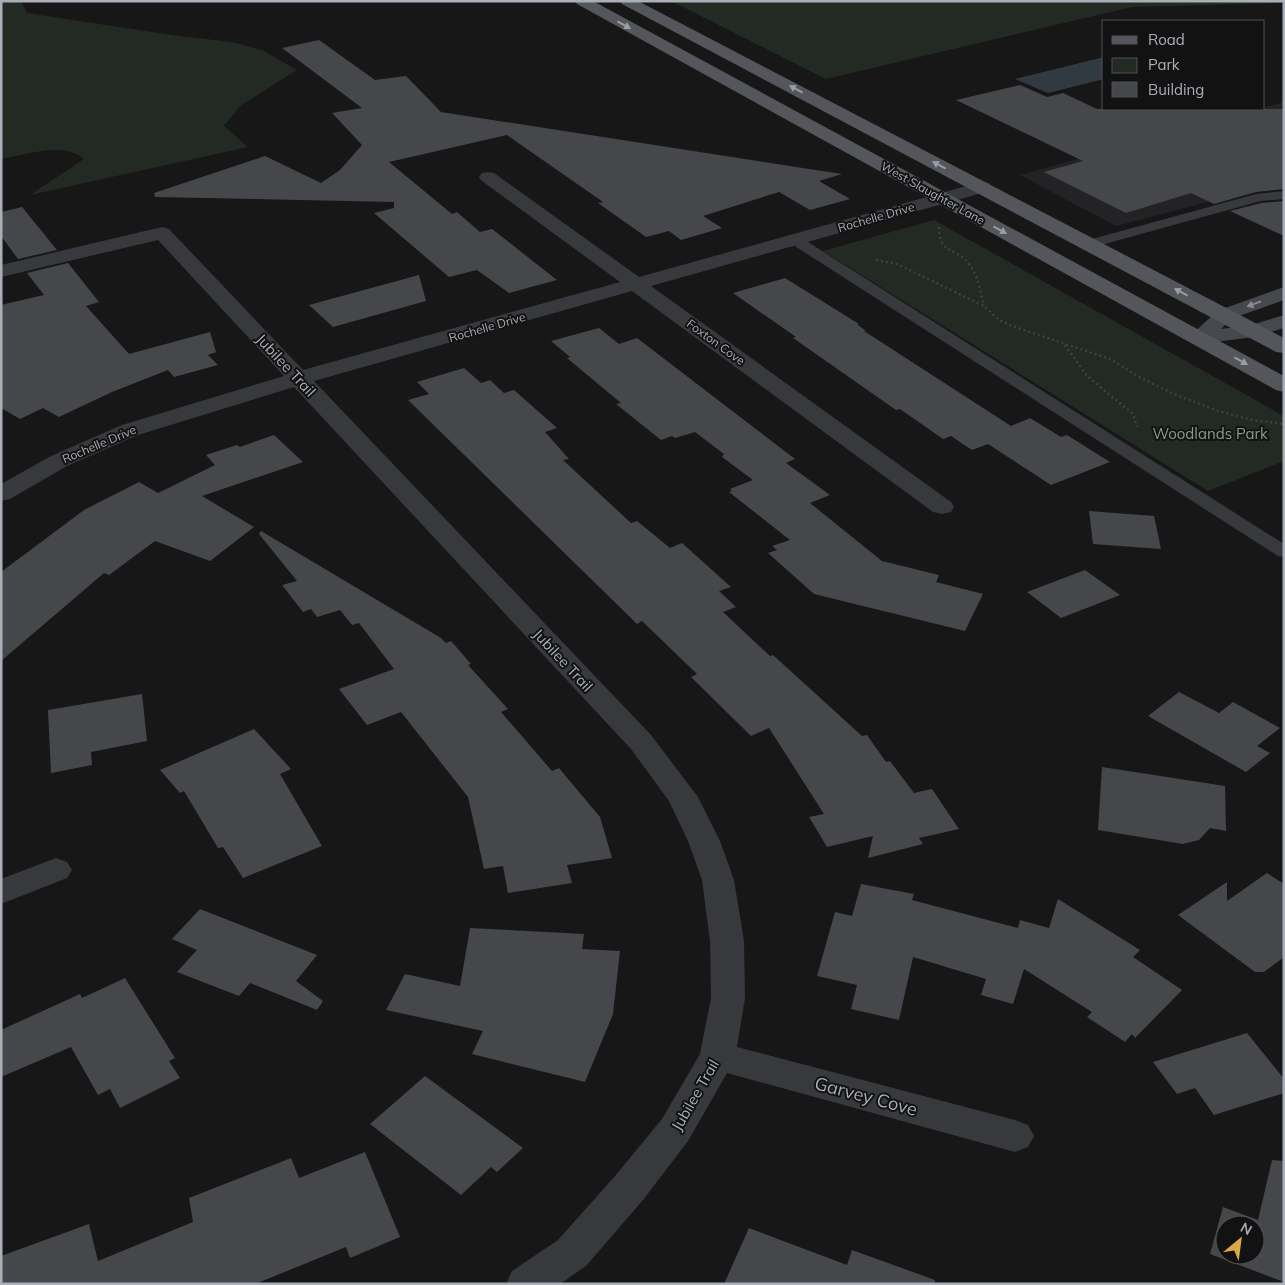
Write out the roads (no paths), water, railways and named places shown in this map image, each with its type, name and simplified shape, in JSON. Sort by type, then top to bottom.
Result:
[{"type":"main road","name":"West Slaughter Lane","points":[[582,1],[1284,385]]},
{"type":"main road","name":"West Slaughter Lane","points":[[627,1],[1284,346]]},
{"type":"main road","points":[[1199,338],[1224,315],[1284,293]]},
{"type":"main road","points":[[1199,338],[1254,331],[1284,321]]},
{"type":"street","name":"Foxton Cove","points":[[488,177],[942,507]]},
{"type":"street","name":"Rochelle Drive","points":[[1,494],[60,461],[130,430],[298,379],[982,187]]},
{"type":"street","name":"Jubilee Trail","points":[[1,271],[162,233],[641,742],[683,797],[704,841],[718,880],[727,941],[728,998],[718,1056],[675,1130],[629,1188],[572,1253],[526,1284]]},
{"type":"street","points":[[1,892],[56,870]]},
{"type":"street","name":"Garvey Cove","points":[[718,1056],[1015,1136]]},
{"type":"lane","points":[[1090,244],[1260,197],[1284,195]]},
{"type":"lane","points":[[795,240],[1284,552]]},
{"type":"park label","name":"Woodlands Park","points":[[1210,433]]}]
